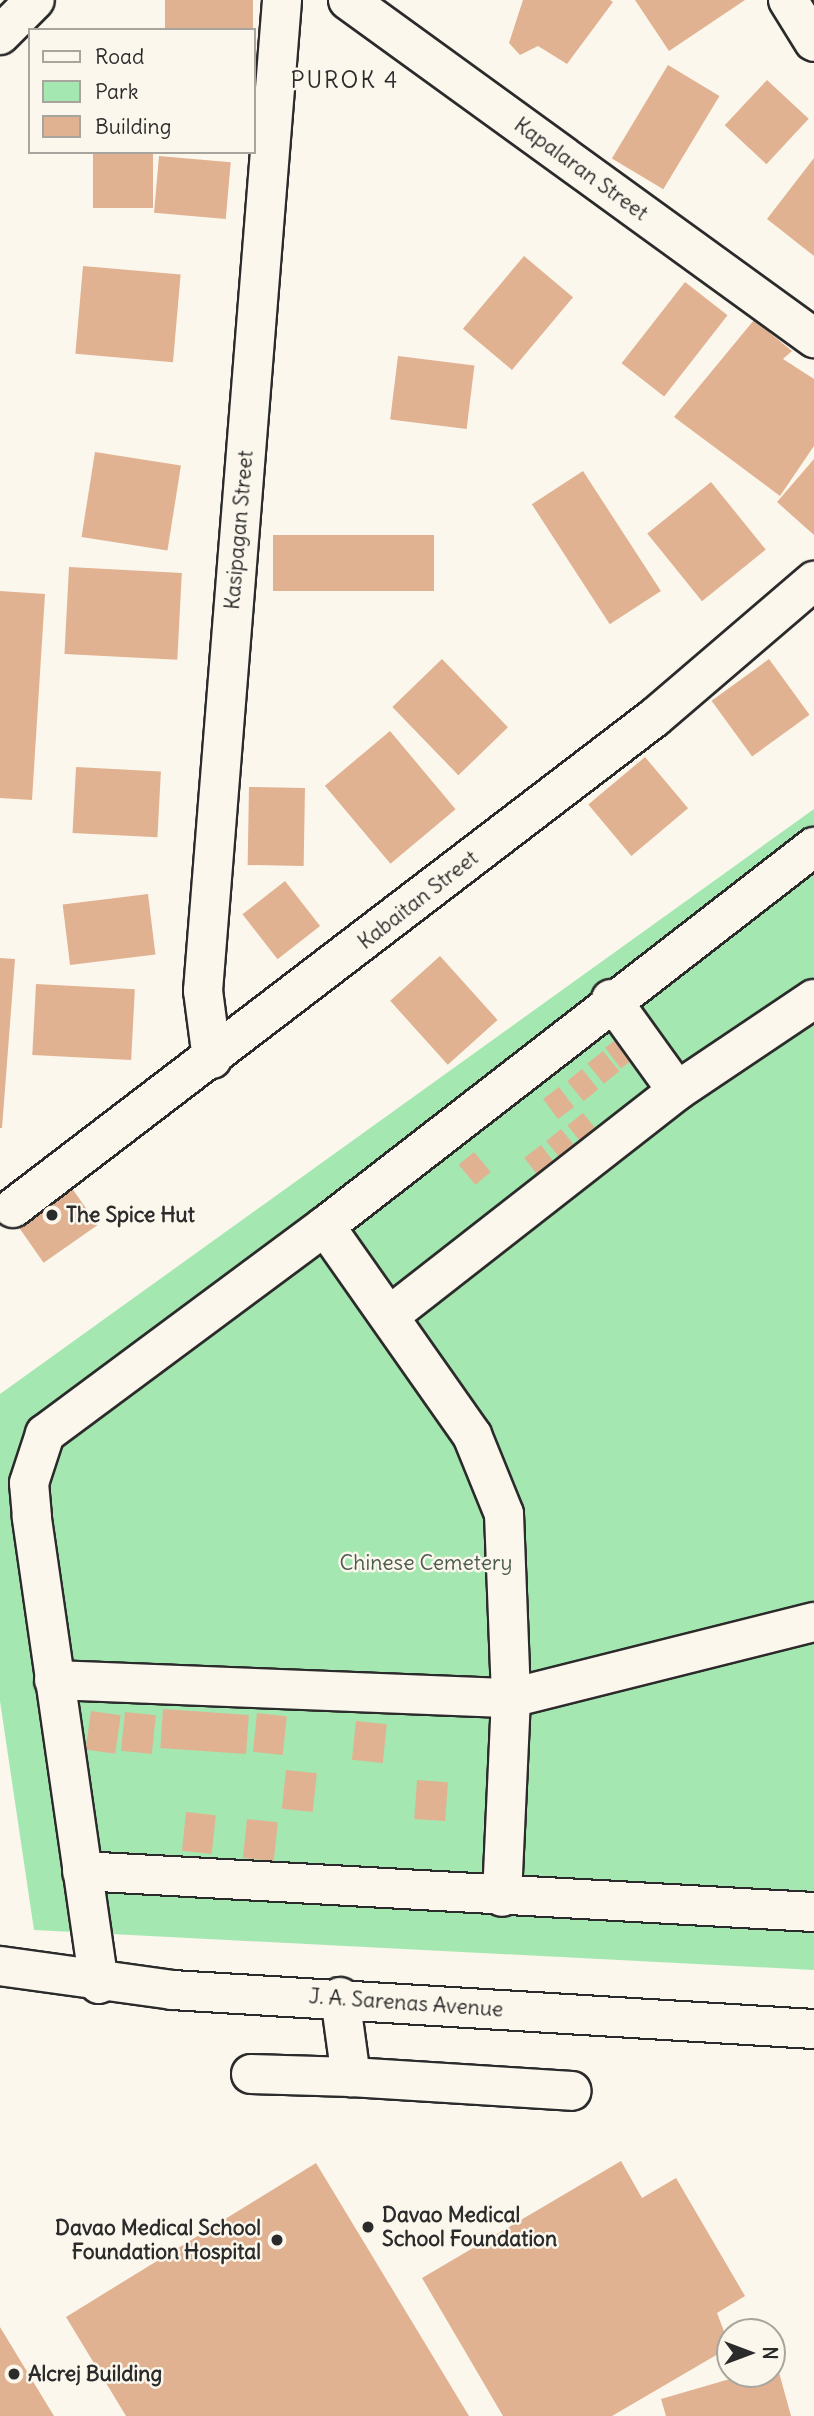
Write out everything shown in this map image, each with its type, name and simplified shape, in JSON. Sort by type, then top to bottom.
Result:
[{"type":"street","points":[[0,35],[35,0]]},
{"type":"street","name":"Kasipagan Street","points":[[212,1059],[203,991],[282,0]]},
{"type":"street","name":"Kapalaran Street","points":[[348,0],[814,338]]},
{"type":"street","points":[[788,0],[814,42]]},
{"type":"street","name":"Kabaitan Street","points":[[13,1208],[212,1059],[654,718],[814,581]]},
{"type":"street","points":[[99,1983],[54,1680],[29,1483],[45,1434],[325,1226],[611,999],[814,847]]},
{"type":"street","points":[[611,999],[677,1091]]},
{"type":"street","points":[[389,1316],[677,1091],[814,999]]},
{"type":"street","points":[[325,1226],[389,1316],[491,1471],[509,1558],[511,1698],[502,1897]]},
{"type":"street","points":[[54,1680],[511,1698],[814,1622]]},
{"type":"street","points":[[82,1871],[502,1897],[814,1912]]},
{"type":"street","name":"J. A. Sarenas Avenue","points":[[0,1966],[99,1983],[814,2029]]},
{"type":"street","points":[[340,1997],[351,2077]]},
{"type":"street","points":[[251,2074],[351,2077],[572,2091]]},
{"type":"green space","name":"Chinese Cemetery","points":[[814,809],[814,1970],[34,1930],[0,1701],[0,1394]]},
{"type":"building","points":[[165,0],[253,0],[253,28],[165,28]]},
{"type":"building","points":[[523,0],[613,2],[567,64],[538,46],[520,55],[509,43]]},
{"type":"building","points":[[635,0],[745,0],[669,51]]},
{"type":"building","points":[[668,65],[719,96],[663,189],[612,158]]},
{"type":"building","points":[[767,80],[809,119],[766,164],[725,125]]},
{"type":"building","points":[[93,154],[153,154],[153,208],[93,208]]},
{"type":"building","points":[[159,156],[231,162],[226,219],[154,213]]},
{"type":"building","points":[[814,158],[814,256],[767,219]]},
{"type":"building","points":[[524,256],[573,297],[512,370],[463,329]]},
{"type":"building","points":[[83,266],[181,275],[173,362],[75,354]]},
{"type":"building","points":[[685,282],[728,315],[664,396],[622,363]]},
{"type":"building","points":[[754,320],[792,351],[783,359],[814,379],[814,446],[780,496],[674,417]]},
{"type":"building","points":[[398,356],[474,365],[467,429],[390,420]]},
{"type":"building","points":[[95,452],[181,466],[167,551],[82,537]]},
{"type":"building","points":[[814,459],[814,535],[777,502]]},
{"type":"building","points":[[583,471],[661,591],[610,624],[532,504]]},
{"type":"building","points":[[711,482],[766,550],[702,601],[647,534]]},
{"type":"building","points":[[273,535],[434,535],[434,591],[273,591]]},
{"type":"building","points":[[69,567],[182,573],[177,660],[64,654]]},
{"type":"building","points":[[0,591],[45,594],[32,800],[0,798]]},
{"type":"building","points":[[442,659],[508,727],[458,775],[392,707]]},
{"type":"building","points":[[769,659],[810,715],[752,757],[712,701]]},
{"type":"building","points":[[390,731],[456,809],[390,864],[325,786]]},
{"type":"building","points":[[645,757],[688,808],[631,856],[588,805]]},
{"type":"building","points":[[76,767],[161,771],[157,837],[73,833]]},
{"type":"building","points":[[249,787],[305,788],[304,866],[248,865]]},
{"type":"building","points":[[285,881],[320,926],[278,959],[242,914]]},
{"type":"building","points":[[148,894],[155,955],[70,965],[63,904]]},
{"type":"building","points":[[440,956],[498,1020],[448,1065],[390,1001]]},
{"type":"building","points":[[0,958],[15,959],[2,1128],[0,1128]]},
{"type":"building","points":[[36,984],[135,989],[131,1060],[32,1055]]},
{"type":"building","points":[[622,1035],[638,1056],[621,1068],[605,1048]]},
{"type":"building","points":[[603,1051],[619,1071],[604,1084],[587,1064]]},
{"type":"building","points":[[582,1069],[598,1089],[584,1101],[567,1081]]},
{"type":"building","points":[[559,1087],[574,1107],[558,1119],[543,1099]]},
{"type":"building","points":[[583,1113],[599,1133],[584,1146],[567,1126]]},
{"type":"building","points":[[561,1129],[577,1149],[563,1161],[546,1141]]},
{"type":"building","points":[[541,1145],[556,1165],[539,1178],[524,1158]]},
{"type":"building","points":[[474,1152],[491,1172],[475,1185],[459,1165]]},
{"type":"building","points":[[69,1184],[98,1225],[44,1263],[15,1222]]},
{"type":"building","points":[[163,1709],[249,1715],[246,1754],[160,1748]]},
{"type":"building","points":[[91,1711],[121,1715],[115,1754],[86,1750]]},
{"type":"building","points":[[125,1712],[156,1715],[152,1754],[121,1751]]},
{"type":"building","points":[[257,1713],[287,1716],[283,1755],[253,1752]]},
{"type":"building","points":[[356,1721],[387,1724],[383,1763],[352,1760]]},
{"type":"building","points":[[286,1770],[317,1773],[313,1812],[282,1809]]},
{"type":"building","points":[[417,1780],[448,1782],[445,1821],[414,1819]]},
{"type":"building","points":[[186,1812],[216,1815],[212,1854],[182,1851]]},
{"type":"building","points":[[247,1819],[278,1822],[274,1861],[243,1858]]},
{"type":"building","points":[[621,2161],[642,2198],[676,2178],[745,2296],[717,2313],[716,2355],[612,2416],[503,2416],[422,2278]]},
{"type":"building","name":"Davao Medical School Foundation Hospital","points":[[316,2163],[469,2416],[126,2416],[66,2317]]},
{"type":"building","name":"Alcrej Building","points":[[0,2327],[40,2393],[54,2416],[0,2416]]},
{"type":"building","points":[[716,2383],[716,2388],[783,2388],[791,2416],[666,2416],[661,2399]]},
{"type":"place","name":"The Spice Hut","points":[[52,1215]]},
{"type":"place","name":"Davao Medical School Foundation","points":[[368,2227]]},
{"type":"place","name":"Davao Medical School Foundation Hospital","points":[[277,2240]]},
{"type":"place","name":"Alcrej Building","points":[[14,2374]]},
{"type":"district","name":"PUROK 4","points":[[345,80]]}]
